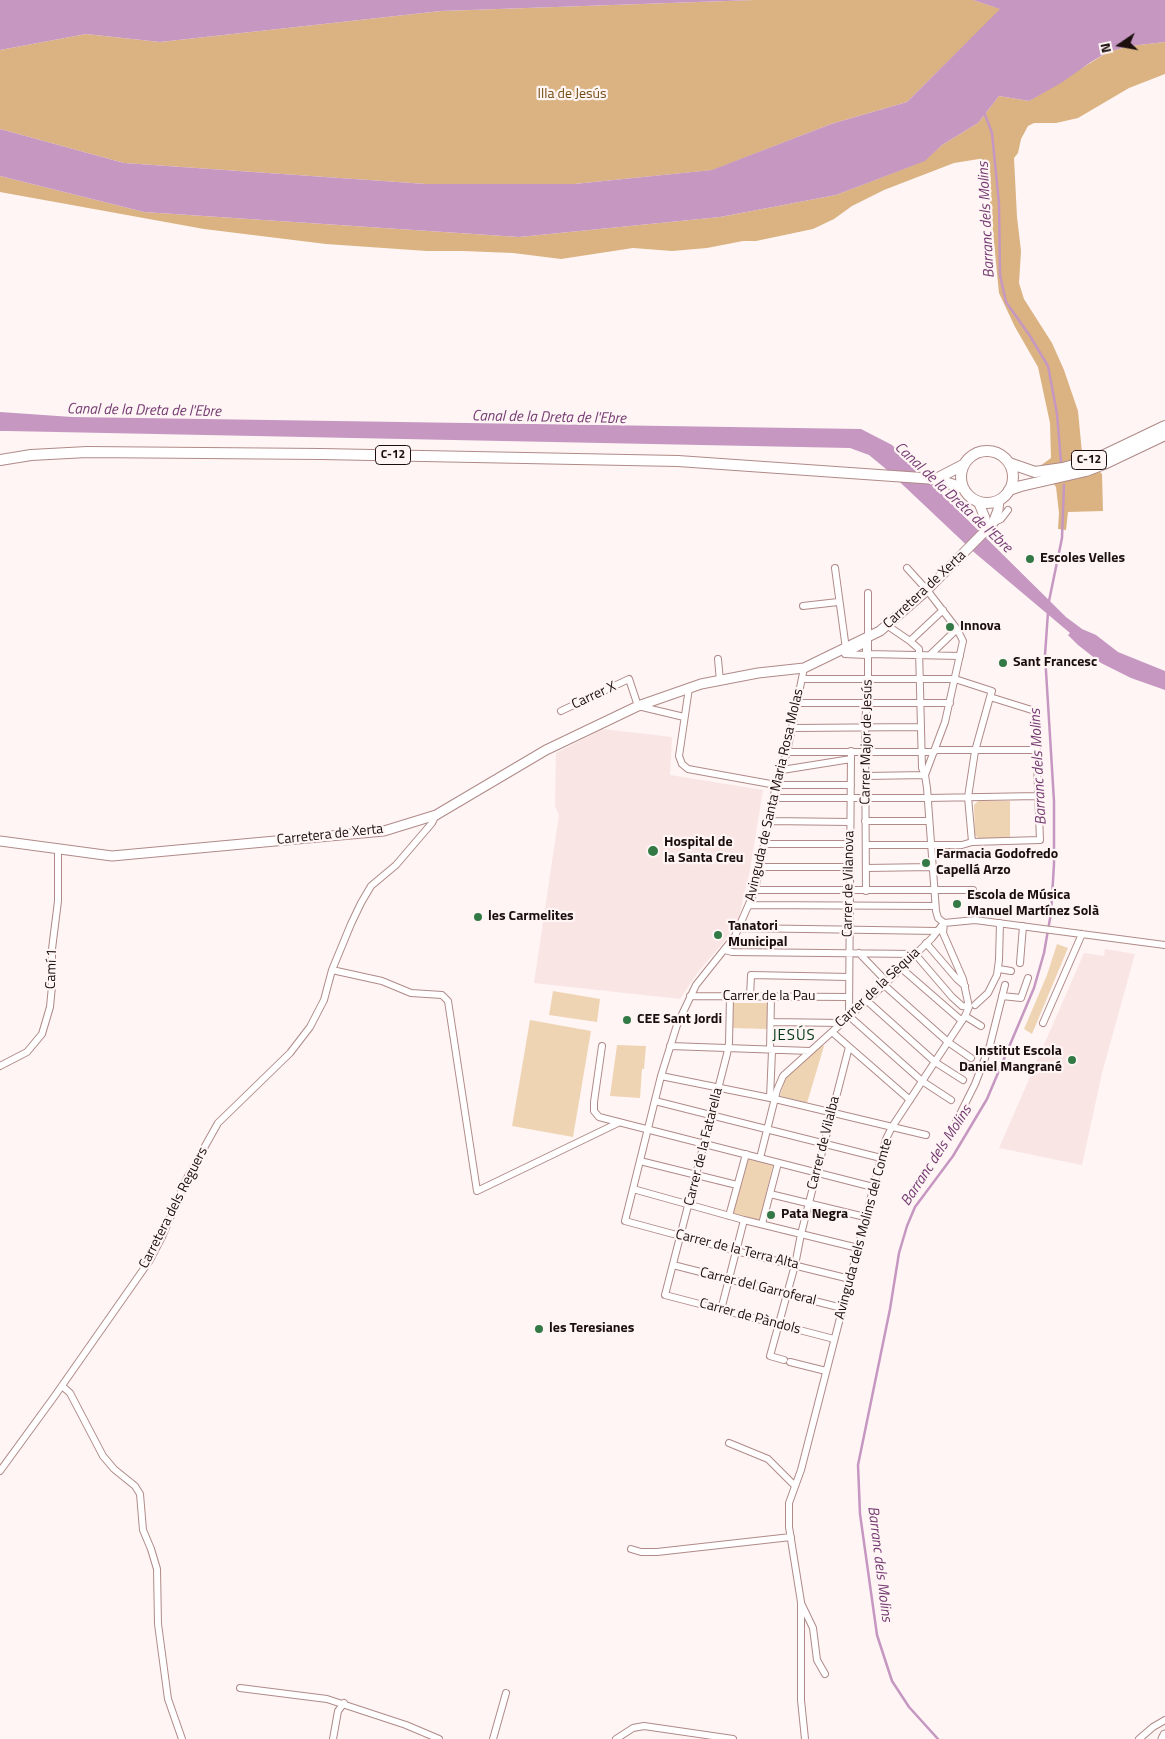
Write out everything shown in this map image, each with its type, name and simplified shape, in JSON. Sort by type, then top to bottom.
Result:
[{"type":"main road","name":"C-12","points":[[935,479],[963,465],[976,453],[985,450],[999,454],[1009,464],[1035,472],[1063,468],[1098,458],[1165,426]]},
{"type":"main road","name":"C-12","points":[[999,502],[1009,490],[1095,468],[1165,435]]},
{"type":"main road","name":"C-12","points":[[0,460],[31,455],[87,452],[678,461],[935,479],[963,488],[972,498],[978,501]]},
{"type":"main road","points":[[1009,464],[1013,477],[1009,490]]},
{"type":"main road","points":[[963,465],[961,472],[963,488]]},
{"type":"main road","points":[[978,501],[999,502],[1008,510]]},
{"type":"main road","points":[[978,501],[985,518],[984,533]]},
{"type":"main road","points":[[985,518],[993,523],[999,502]]},
{"type":"main road","name":"Carretera de Xerta","points":[[0,841],[112,856],[384,831],[436,815],[546,750],[638,706],[689,688],[720,680],[758,673],[804,668],[845,651],[888,626],[927,590],[993,523]]},
{"type":"main road","points":[[1163,1739],[1165,1735]]},
{"type":"street","name":"Carretera de Xerta","points":[[993,523],[1001,519],[1008,510]]},
{"type":"street","points":[[835,568],[845,651]]},
{"type":"street","points":[[907,568],[957,628],[963,641],[945,722],[925,776]]},
{"type":"street","name":"Carrer Major de Jesús","points":[[866,891],[864,727],[868,679],[868,593]]},
{"type":"street","points":[[803,606],[838,602]]},
{"type":"street","points":[[910,641],[943,610]]},
{"type":"street","points":[[726,948],[732,952],[915,954],[952,997],[962,1006],[972,1006],[957,961],[943,933],[944,923],[937,915],[935,906],[925,776],[922,768],[921,752],[919,649],[888,626]]},
{"type":"street","points":[[930,655],[957,628]]},
{"type":"street","points":[[868,654],[960,656]]},
{"type":"street","points":[[718,659],[720,680]]},
{"type":"street","name":"Avinguda de Santa Maria Rosa Molas","points":[[625,1221],[655,1101],[677,1025],[690,996],[704,974],[726,948],[739,928],[755,890],[776,785],[787,752],[804,668]]},
{"type":"street","name":"Carrer X","points":[[561,711],[629,679],[638,706]]},
{"type":"street","points":[[802,679],[955,679],[992,691],[975,751],[968,797],[972,842]]},
{"type":"street","points":[[689,688],[679,756],[688,769],[776,785],[851,785]]},
{"type":"street","points":[[866,845],[962,845],[972,842],[1040,840],[1035,711],[990,697]]},
{"type":"street","points":[[797,703],[950,703]]},
{"type":"street","points":[[638,706],[684,717]]},
{"type":"street","points":[[792,728],[920,727]]},
{"type":"street","points":[[787,752],[1037,750]]},
{"type":"street","name":"Carrer de Vilanova","points":[[849,1016],[848,929],[851,751]]},
{"type":"street","points":[[782,770],[851,759]]},
{"type":"street","points":[[866,776],[925,776]]},
{"type":"street","points":[[774,798],[1038,796]]},
{"type":"street","name":"Carretera dels Reguers","points":[[0,1471],[150,1260],[162,1237],[186,1180],[218,1123],[290,1053],[310,1027],[324,1000],[332,970],[361,903],[371,886],[396,865],[432,823],[436,815]]},
{"type":"street","points":[[769,821],[850,822]]},
{"type":"street","points":[[865,821],[929,821]]},
{"type":"street","points":[[764,844],[850,844]]},
{"type":"street","name":"Camí 1","points":[[0,1066],[27,1052],[42,1034],[50,1007],[52,949],[58,901],[58,850]]},
{"type":"street","points":[[760,867],[849,867]]},
{"type":"street","points":[[866,868],[932,867]]},
{"type":"street","points":[[755,890],[973,890]]},
{"type":"street","points":[[750,905],[935,906]]},
{"type":"street","points":[[944,923],[975,920],[1165,945]]},
{"type":"street","name":"Carrer de la Sèquia","points":[[772,1098],[784,1076],[866,1000],[886,984],[944,923]]},
{"type":"street","points":[[1000,923],[999,969],[1011,971]]},
{"type":"street","points":[[1020,963],[1023,926]]},
{"type":"street","points":[[739,928],[938,931]]},
{"type":"street","points":[[1043,1023],[1082,934]]},
{"type":"street","points":[[926,943],[965,986]]},
{"type":"street","points":[[859,953],[886,984],[948,1042],[971,1058]]},
{"type":"street","points":[[901,968],[963,1019],[981,1026]]},
{"type":"street","name":"Avinguda dels Molins del Comte","points":[[801,1602],[791,1536],[789,1503],[801,1470],[818,1397],[886,1140],[892,1127],[972,1006],[984,998],[991,989],[999,969]]},
{"type":"street","points":[[332,970],[382,981],[411,993],[442,994],[448,1000],[477,1191],[618,1123]]},
{"type":"street","points":[[750,997],[751,975],[849,976]]},
{"type":"street","points":[[1002,996],[1021,998],[1028,978]]},
{"type":"street","points":[[956,1122],[990,1045],[1004,985]]},
{"type":"street","name":"Carrer de la Pau","points":[[690,996],[849,996]]},
{"type":"street","name":"Carrer de la Fatarella","points":[[665,1295],[728,1049],[730,997]]},
{"type":"street","points":[[760,1158],[768,1129],[772,1098],[771,997]]},
{"type":"street","points":[[866,1000],[935,1062],[963,1080]]},
{"type":"street","points":[[849,1016],[922,1081],[951,1100]]},
{"type":"street","points":[[771,1022],[841,1023]]},
{"type":"street","points":[[832,1032],[910,1100]]},
{"type":"street","points":[[602,1046],[594,1111],[598,1118],[873,1187]]},
{"type":"street","points":[[670,1046],[810,1051]]},
{"type":"street","name":"Carrer de Vilalba","points":[[826,1371],[770,1356],[795,1266],[801,1234],[849,1047]]},
{"type":"street","points":[[662,1076],[772,1098],[926,1135]]},
{"type":"street","points":[[655,1101],[881,1158]]},
{"type":"street","points":[[729,1216],[746,1154]]},
{"type":"street","points":[[640,1161],[737,1185]]},
{"type":"street","points":[[762,1224],[778,1163]]},
{"type":"street","points":[[633,1189],[744,1220],[858,1248]]},
{"type":"street","points":[[770,1194],[866,1217]]},
{"type":"street","points":[[721,1310],[744,1220]]},
{"type":"street","name":"Carrer de la Terra Alta","points":[[625,1221],[850,1279]]},
{"type":"street","name":"Carrer del Garroferal","points":[[673,1265],[842,1308]]},
{"type":"street","name":"Carrer de Pàndols","points":[[665,1295],[834,1339]]},
{"type":"street","points":[[62,1386],[70,1392],[90,1433],[108,1462],[131,1482],[140,1494],[143,1530],[157,1569],[158,1624],[166,1690],[173,1718],[182,1739]]},
{"type":"street","points":[[729,1443],[768,1459],[795,1486]]},
{"type":"street","points":[[631,1549],[641,1552],[657,1552],[791,1536]]},
{"type":"street","points":[[801,1602],[813,1628],[817,1660],[826,1674]]},
{"type":"street","points":[[801,1602],[801,1700],[805,1739]]},
{"type":"street","points":[[240,1688],[327,1699],[344,1703],[439,1739]]},
{"type":"street","points":[[493,1739],[506,1694]]},
{"type":"street","points":[[333,1739],[338,1711],[344,1703]]},
{"type":"street","points":[[1139,1739],[1165,1720]]},
{"type":"street","points":[[616,1739],[634,1728],[644,1726],[733,1739]]},
{"type":"street","points":[[1153,1727],[1165,1727]]},
{"type":"shaded area","points":[[0,0],[755,0],[441,11],[160,42],[86,34],[0,50]]},
{"type":"shaded area","points":[[973,0],[1165,0],[1165,42],[1130,46],[1108,52],[1061,83],[1029,101],[999,96],[978,123],[942,145],[925,161],[836,195],[720,217],[519,237],[144,212],[0,176],[0,129],[124,163],[426,184],[574,184],[712,170],[831,124],[907,102],[1000,9]]},
{"type":"shaded area","points":[[0,412],[72,417],[861,429],[892,445],[1066,617],[1082,629],[1096,635],[1118,652],[1165,671],[1165,690],[1131,678],[1101,663],[1078,645],[1068,635],[1070,633],[975,553],[886,469],[869,455],[850,448],[0,431]]},
{"type":"shaded area","name":"Hospital de la Santa Creu","points":[[603,729],[672,737],[670,775],[763,790],[750,870],[738,921],[722,944],[698,972],[680,999],[534,983],[559,815],[555,806],[556,753]]},
{"type":"shaded area","points":[[978,801],[1010,801],[1010,839],[980,840],[975,835],[974,805]]},
{"type":"shaded area","points":[[1057,944],[1068,948],[1032,1034],[1024,1029],[1047,975]]},
{"type":"shaded area","name":"Institut Escola Daniel Mangrané","points":[[1105,949],[1135,954],[1102,1073],[1082,1165],[999,1148],[1084,953],[1104,956]]},
{"type":"shaded area","points":[[553,991],[600,999],[597,1022],[549,1015]]},
{"type":"shaded area","points":[[733,1003],[768,1003],[767,1029],[732,1028]]},
{"type":"shaded area","points":[[530,1020],[591,1031],[573,1137],[512,1126]]},
{"type":"shaded area","points":[[617,1045],[646,1046],[640,1098],[610,1096]]},
{"type":"shaded area","points":[[821,1045],[824,1046],[807,1103],[780,1096],[785,1078]]},
{"type":"shaded area","points":[[747,1159],[773,1165],[760,1219],[756,1220],[735,1215],[733,1211]]},
{"type":"green space","name":"Illa de Jesús","points":[[755,0],[973,0],[1001,9],[907,102],[831,124],[713,170],[574,184],[426,184],[124,163],[0,129],[0,50],[86,34],[160,42],[441,11]]},
{"type":"green space","points":[[1165,42],[1165,74],[1129,88],[1078,118],[1056,123],[1034,123],[1028,126],[1021,139],[1018,153],[1014,158],[1021,251],[1019,283],[1024,299],[1052,343],[1064,370],[1078,411],[1082,453],[1102,474],[1103,511],[1068,512],[1066,530],[1058,529],[1059,513],[1056,487],[1040,466],[1051,458],[1050,423],[1038,367],[1015,327],[999,293],[986,162],[979,159],[954,163],[884,190],[813,229],[756,241],[743,241],[707,248],[672,251],[633,248],[561,259],[513,253],[427,251],[326,244],[204,229],[0,192],[0,176],[144,212],[519,237],[720,217],[836,195],[924,161],[942,145],[978,123],[999,96],[1029,101],[1108,52],[1130,46]]},
{"type":"waterway","name":"Barranc dels Molins","points":[[984,112],[992,133],[999,204],[1000,275],[1006,302],[1048,366],[1057,414],[1061,462]]},
{"type":"waterway","name":"Barranc dels Molins","points":[[1049,601],[1062,538],[1064,485]]},
{"type":"waterway","name":"Barranc dels Molins","points":[[938,1739],[909,1707],[892,1681],[877,1635],[860,1514],[858,1465],[890,1309],[899,1253],[907,1226],[915,1207],[953,1156],[987,1099],[1034,988],[1044,953],[1051,913],[1054,864],[1054,801],[1045,655],[1048,612]]},
{"type":"place","name":"Escoles Velles","points":[[1030,559]]},
{"type":"place","name":"Innova","points":[[950,627]]},
{"type":"place","name":"Sant Francesc","points":[[1003,663]]},
{"type":"place","name":"Hospital de la Santa Creu","points":[[653,851]]},
{"type":"place","name":"Farmacia Godofredo Capellá Arzo","points":[[926,863]]},
{"type":"place","name":"Escola de Música Manuel Martínez Solà","points":[[957,904]]},
{"type":"place","name":"les Carmelites","points":[[478,917]]},
{"type":"place","name":"Tanatori Municipal","points":[[718,935]]},
{"type":"place","name":"CEE Sant Jordi","points":[[627,1020]]},
{"type":"place","name":"Institut Escola Daniel Mangrané","points":[[1072,1060]]},
{"type":"place","name":"Pata Negra","points":[[771,1215]]},
{"type":"place","name":"les Teresianes","points":[[539,1329]]},
{"type":"district","name":"JESÚS","points":[[794,1036]]},
{"type":"water label","name":"Canal de la Dreta de l'Ebre","points":[[144,411]]},
{"type":"water label","name":"Canal de la Dreta de l'Ebre","points":[[549,418]]},
{"type":"water label","name":"Canal de la Dreta de l'Ebre","points":[[953,498]]}]
